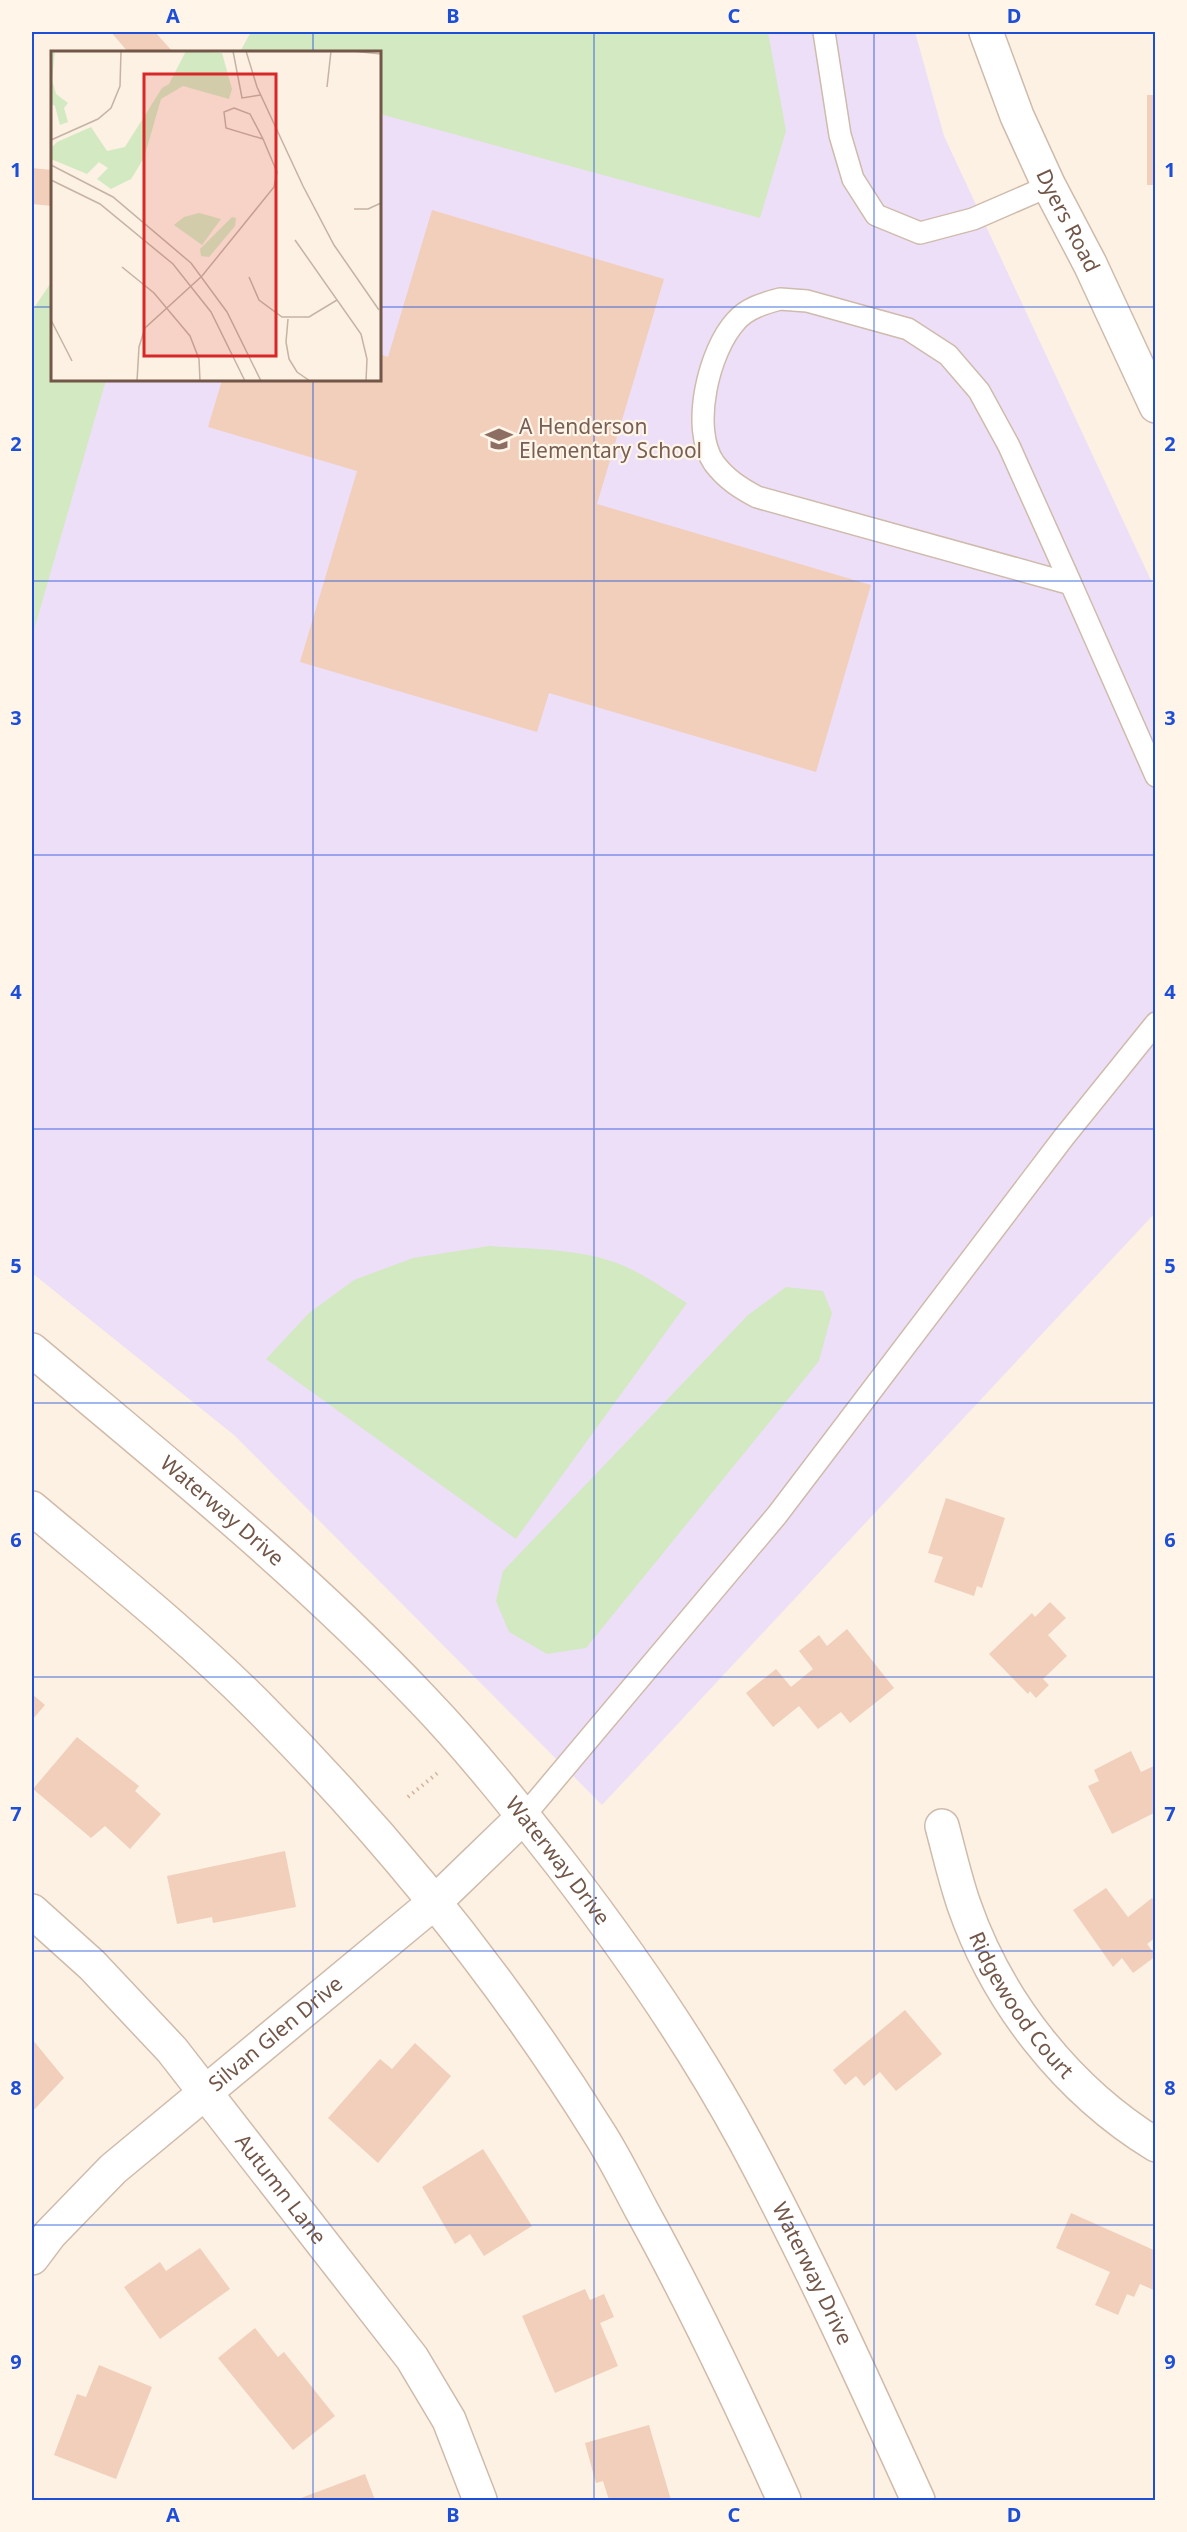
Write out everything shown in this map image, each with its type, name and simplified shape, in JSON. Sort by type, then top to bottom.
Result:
[{"type":"main road","name":"Dyers Road","points":[[986,32],[1017,116],[1049,186],[1090,264],[1155,406]]},
{"type":"main road","name":"Waterway Drive","points":[[32,1350],[256,1538],[321,1597],[424,1701],[524,1816],[608,1924],[671,2018],[744,2139],[846,2341],[918,2500]]},
{"type":"main road","points":[[32,1508],[164,1618],[255,1703],[363,1816],[436,1902],[525,2019],[601,2136],[668,2258],[741,2403],[784,2500]]},
{"type":"main road","name":"Silvan Glen Drive","points":[[32,2258],[50,2234],[112,2169],[436,1902],[524,1816]]},
{"type":"main road","name":"Ridgewood Court","points":[[942,1826],[964,1906],[992,1969],[1029,2028],[1074,2081],[1125,2126],[1155,2145]]},
{"type":"main road","name":"Autumn Lane","points":[[32,1911],[92,1965],[171,2050],[412,2358],[449,2420],[480,2500]]},
{"type":"lane","points":[[824,32],[840,135],[853,179],[876,215],[920,233],[973,219],[1049,186]]},
{"type":"lane","points":[[1071,584],[757,497],[732,483],[713,461],[703,435],[702,407],[721,341],[737,319],[760,304],[780,299],[807,301],[908,329],[948,355],[980,391],[1010,446],[1071,584],[1155,776]]},
{"type":"lane","points":[[524,1816],[777,1515],[1064,1137],[1155,1023]]},
{"type":"path","points":[[408,1797],[441,1770]]},
{"type":"shaded area","points":[[251,32],[915,32],[944,136],[1155,589],[1155,1213],[602,1805],[234,1435],[32,1273],[32,530],[76,381],[381,381],[381,51],[241,51]]},
{"type":"green space","points":[[251,32],[768,32],[786,131],[760,218],[381,114],[381,51],[241,51]]},
{"type":"green space","points":[[51,282],[51,381],[106,381],[32,637],[32,311]]},
{"type":"green space","points":[[489,1246],[552,1250],[599,1257],[633,1270],[687,1303],[516,1539],[266,1359],[309,1313],[354,1280],[413,1258]]},
{"type":"green space","points":[[786,1287],[823,1291],[832,1313],[819,1361],[586,1648],[547,1654],[509,1632],[496,1601],[503,1571],[748,1315]]},
{"type":"building","points":[[111,32],[155,32],[172,51],[127,51]]},
{"type":"building","points":[[1147,95],[1156,95],[1156,185],[1147,185]]},
{"type":"building","points":[[32,168],[51,170],[51,206],[32,204]]},
{"type":"building","points":[[432,210],[664,279],[597,504],[871,585],[816,772],[549,693],[537,732],[300,662],[357,471],[208,427],[222,381],[381,381],[381,354],[388,357]]},
{"type":"building","points":[[946,1498],[1005,1518],[982,1588],[977,1586],[974,1596],[934,1582],[943,1557],[928,1553]]},
{"type":"building","points":[[1050,1602],[1066,1618],[1048,1635],[1067,1656],[1043,1679],[1049,1685],[1036,1698],[1030,1691],[1028,1694],[989,1654],[1032,1613],[1035,1617]]},
{"type":"building","points":[[847,1629],[894,1688],[850,1723],[841,1712],[818,1729],[799,1706],[773,1727],[746,1693],[776,1669],[791,1687],[813,1669],[799,1651],[819,1635],[827,1646]]},
{"type":"building","points":[[32,1694],[45,1705],[32,1720]]},
{"type":"building","points":[[77,1737],[139,1786],[135,1791],[161,1814],[130,1849],[105,1826],[91,1838],[33,1789]]},
{"type":"building","points":[[1131,1751],[1141,1772],[1156,1765],[1156,1812],[1112,1834],[1088,1786],[1099,1781],[1094,1770]]},
{"type":"building","points":[[285,1851],[296,1907],[213,1923],[212,1917],[177,1924],[167,1876]]},
{"type":"building","points":[[1106,1888],[1128,1917],[1152,1898],[1156,1903],[1156,1937],[1147,1944],[1156,1956],[1133,1973],[1122,1958],[1113,1967],[1073,1910]]},
{"type":"building","points":[[905,2010],[942,2054],[896,2091],[880,2072],[864,2086],[856,2076],[845,2085],[833,2070]]},
{"type":"building","points":[[32,2039],[64,2078],[32,2112]]},
{"type":"building","points":[[415,2043],[451,2076],[378,2163],[328,2118],[380,2059],[392,2069]]},
{"type":"building","points":[[483,2149],[532,2226],[484,2256],[470,2234],[455,2244],[422,2187]]},
{"type":"building","points":[[1071,2213],[1156,2251],[1153,2263],[1156,2265],[1156,2291],[1140,2284],[1134,2297],[1127,2294],[1118,2315],[1095,2305],[1110,2272],[1056,2248]]},
{"type":"building","points":[[200,2248],[230,2289],[160,2339],[124,2287],[160,2262],[166,2271]]},
{"type":"building","points":[[585,2289],[590,2300],[604,2294],[614,2317],[600,2323],[618,2366],[555,2393],[522,2316]]},
{"type":"building","points":[[255,2328],[278,2357],[284,2352],[335,2416],[293,2450],[218,2358]]},
{"type":"building","points":[[99,2365],[152,2387],[116,2479],[54,2455],[77,2394],[86,2397]]},
{"type":"building","points":[[649,2425],[671,2500],[609,2500],[603,2481],[596,2483],[585,2443]]},
{"type":"building","points":[[365,2474],[375,2500],[302,2500],[301,2498]]},
{"type":"place","name":"A Henderson Elementary School","points":[[499,439]]}]
